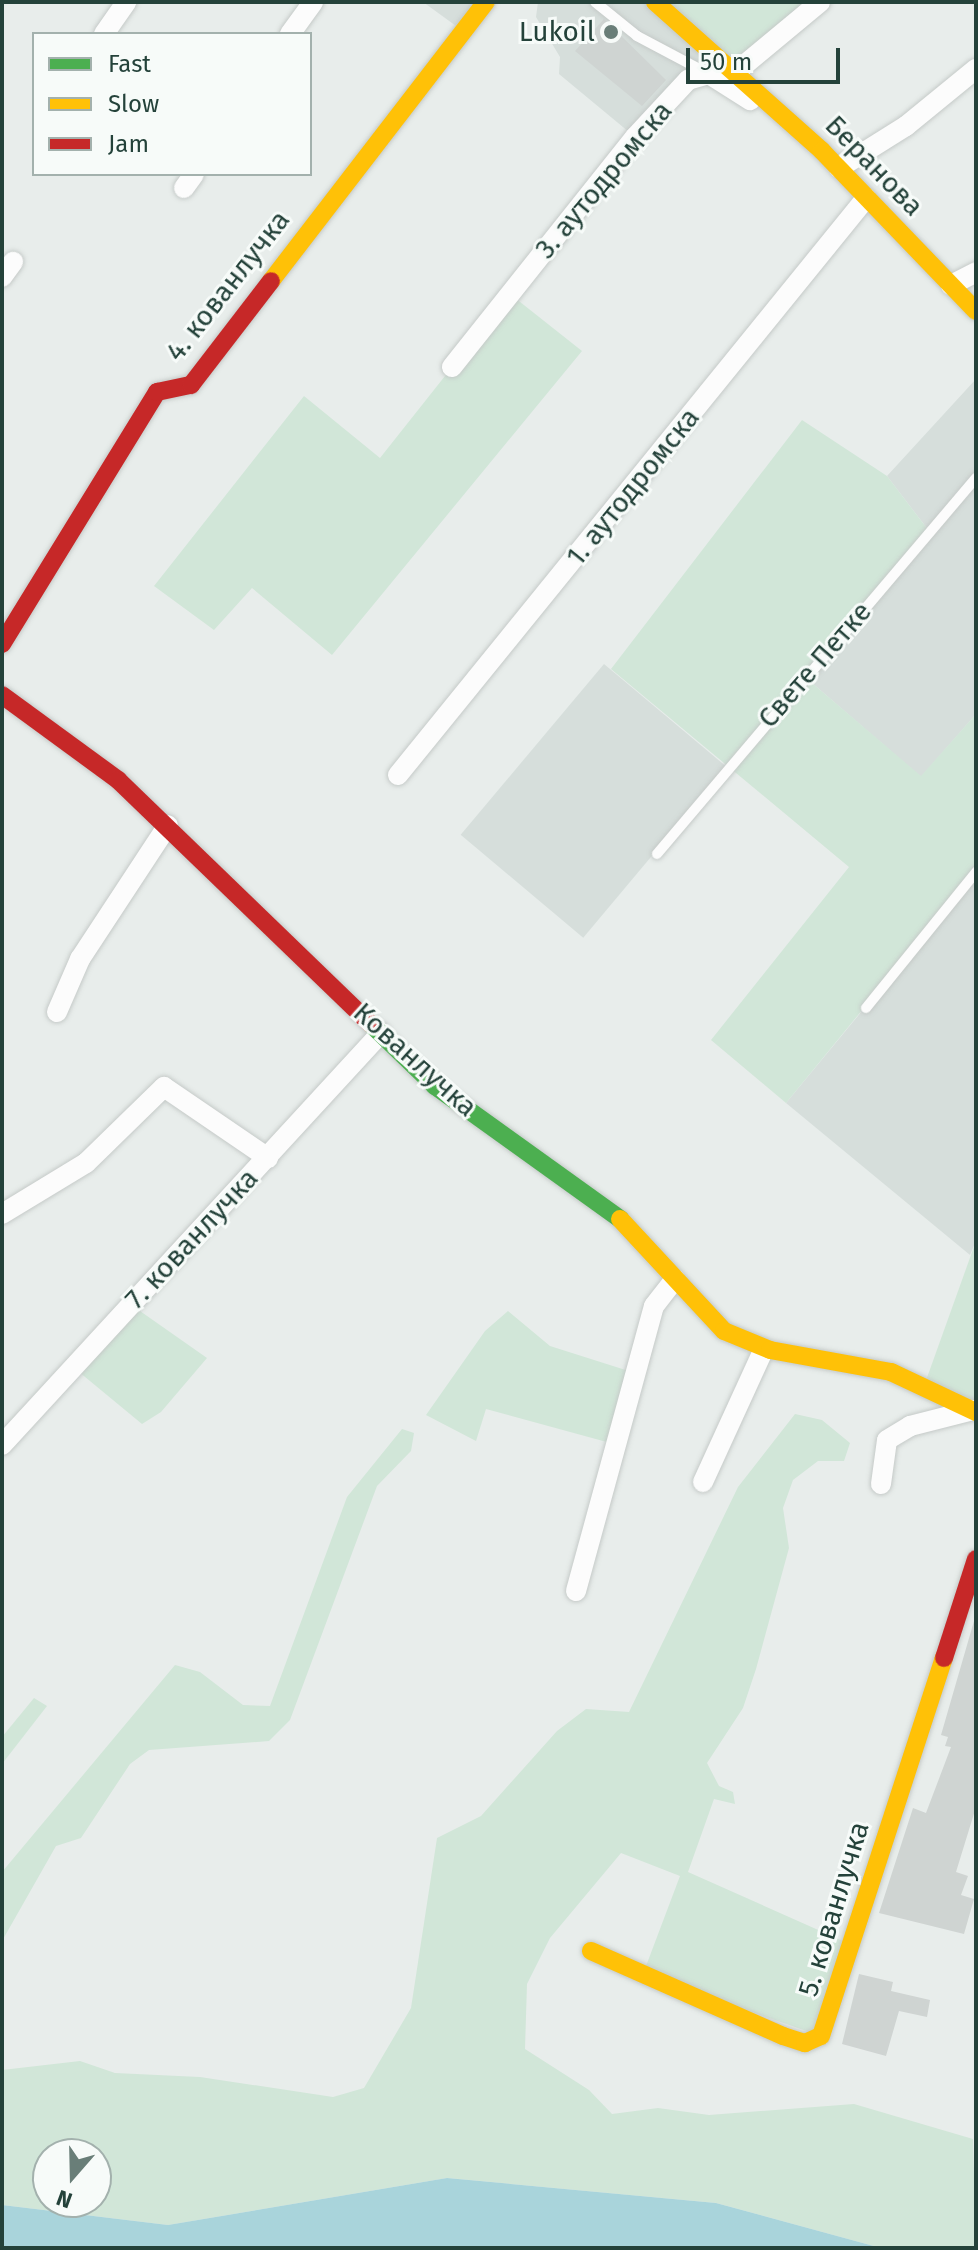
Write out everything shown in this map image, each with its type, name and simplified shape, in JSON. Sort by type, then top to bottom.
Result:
[{"type":"street","points":[[105,32],[126,2]]},
{"type":"street","points":[[291,32],[313,2]]},
{"type":"street","name":"4. кованлучка","points":[[2,644],[157,392],[191,385],[486,2]]},
{"type":"street","name":"Беранова","points":[[655,2],[737,71],[822,151],[976,311]]},
{"type":"street","points":[[737,71],[820,2]]},
{"type":"street","points":[[839,168],[906,126],[976,69]]},
{"type":"street","points":[[709,74],[822,151]]},
{"type":"street","name":"3. аутодромска","points":[[452,367],[635,137],[688,80],[709,74]]},
{"type":"street","name":"1. аутодромска","points":[[398,775],[866,198]]},
{"type":"street","points":[[951,285],[976,272]]},
{"type":"street","name":"Кованлучка","points":[[2,695],[107,771],[168,825],[435,1086],[614,1212],[724,1331],[764,1349],[891,1372],[974,1411]]},
{"type":"street","points":[[57,1012],[80,959],[168,825]]},
{"type":"street","name":"7. кованлучка","points":[[2,1445],[381,1033]]},
{"type":"street","points":[[2,1214],[86,1163],[164,1087],[268,1158]]},
{"type":"street","points":[[576,1591],[654,1306],[675,1279]]},
{"type":"street","points":[[703,1482],[764,1349]]},
{"type":"street","name":"Кованлучка","points":[[881,1484],[887,1440],[910,1426],[974,1411]]},
{"type":"street","name":"5. кованлучка","points":[[591,1951],[783,2036],[805,2043],[821,2036],[976,1559]]},
{"type":"lane","points":[[595,2],[637,36],[709,74]]},
{"type":"lane","name":"Свете Петке","points":[[657,854],[976,478]]},
{"type":"lane","points":[[866,1008],[976,872]]},
{"type":"shaded area","points":[[423,2],[486,2],[463,31]]},
{"type":"shaded area","points":[[538,2],[655,2],[710,47],[635,137],[559,74],[560,57],[536,17]]},
{"type":"shaded area","points":[[976,379],[976,714],[921,777],[804,676],[929,531],[887,476]]},
{"type":"shaded area","points":[[604,664],[727,767],[583,938],[461,835]]},
{"type":"shaded area","points":[[976,873],[976,1241],[970,1255],[786,1103]]},
{"type":"green space","points":[[655,2],[820,2],[737,71]]},
{"type":"green space","points":[[510,294],[582,351],[332,655],[252,588],[214,630],[154,586],[304,396],[380,458]]},
{"type":"green space","points":[[802,420],[887,476],[929,531],[805,677],[921,776],[976,714],[976,871],[786,1103],[711,1040],[849,867],[611,669]]},
{"type":"green space","points":[[976,1241],[976,1412],[924,1386]]},
{"type":"green space","points":[[130,1304],[207,1358],[161,1412],[142,1424],[73,1367]]},
{"type":"green space","points":[[508,1311],[550,1346],[635,1373],[614,1444],[486,1409],[476,1441],[426,1415],[485,1331]]},
{"type":"green space","points":[[795,1414],[822,1420],[850,1443],[844,1461],[818,1461],[793,1480],[783,1508],[789,1548],[756,1669],[743,1708],[707,1763],[719,1786],[733,1792],[735,1804],[714,1799],[688,1872],[852,1945],[821,2036],[643,1974],[680,1876],[621,1853],[550,1938],[527,1984],[525,2049],[589,2090],[612,2114],[658,2108],[709,2115],[854,2104],[973,2139],[976,2248],[881,2248],[716,2203],[447,2178],[168,2225],[110,2218],[112,2138],[32,2138],[32,2209],[2,2205],[2,2070],[80,2061],[115,2073],[200,2077],[333,2097],[364,2088],[411,2008],[437,1838],[481,1816],[557,1731],[586,1709],[629,1712],[738,1487]]},
{"type":"green space","points":[[402,1429],[414,1433],[411,1451],[377,1486],[290,1720],[269,1741],[149,1750],[130,1764],[81,1838],[56,1846],[2,1941],[2,1872],[175,1665],[200,1672],[243,1705],[270,1706],[347,1497]]},
{"type":"green space","points":[[34,1698],[47,1706],[2,1764],[2,1737]]},
{"type":"water","points":[[447,2178],[716,2203],[881,2248],[2,2248],[2,2205],[32,2209],[32,2218],[110,2218],[168,2225]]},
{"type":"building","points":[[604,19],[666,80],[642,106],[575,51]]},
{"type":"building","points":[[976,1614],[976,1807],[956,1872],[968,1876],[961,1895],[974,1899],[964,1934],[879,1913],[913,1808],[926,1813],[951,1747],[945,1746],[948,1737],[941,1735]]},
{"type":"building","points":[[859,1974],[893,1982],[891,1991],[930,2000],[927,2017],[899,2011],[886,2056],[842,2044]]},
{"type":"traffic: fast","points":[[370,1023],[435,1086],[620,1219]]},
{"type":"traffic: slow","points":[[271,281],[486,2]]},
{"type":"traffic: slow","points":[[655,2],[822,151],[976,311]]},
{"type":"traffic: slow","points":[[620,1219],[724,1331],[770,1350],[891,1372],[976,1412]]},
{"type":"traffic: slow","points":[[591,1951],[783,2036],[805,2043],[821,2036],[944,1658]]},
{"type":"traffic: jam","points":[[2,644],[157,392],[191,385],[271,281]]},
{"type":"traffic: jam","points":[[2,695],[118,780],[370,1023]]},
{"type":"traffic: jam","points":[[944,1658],[976,1559]]},
{"type":"place","name":"Lukoil","points":[[611,32]]}]
